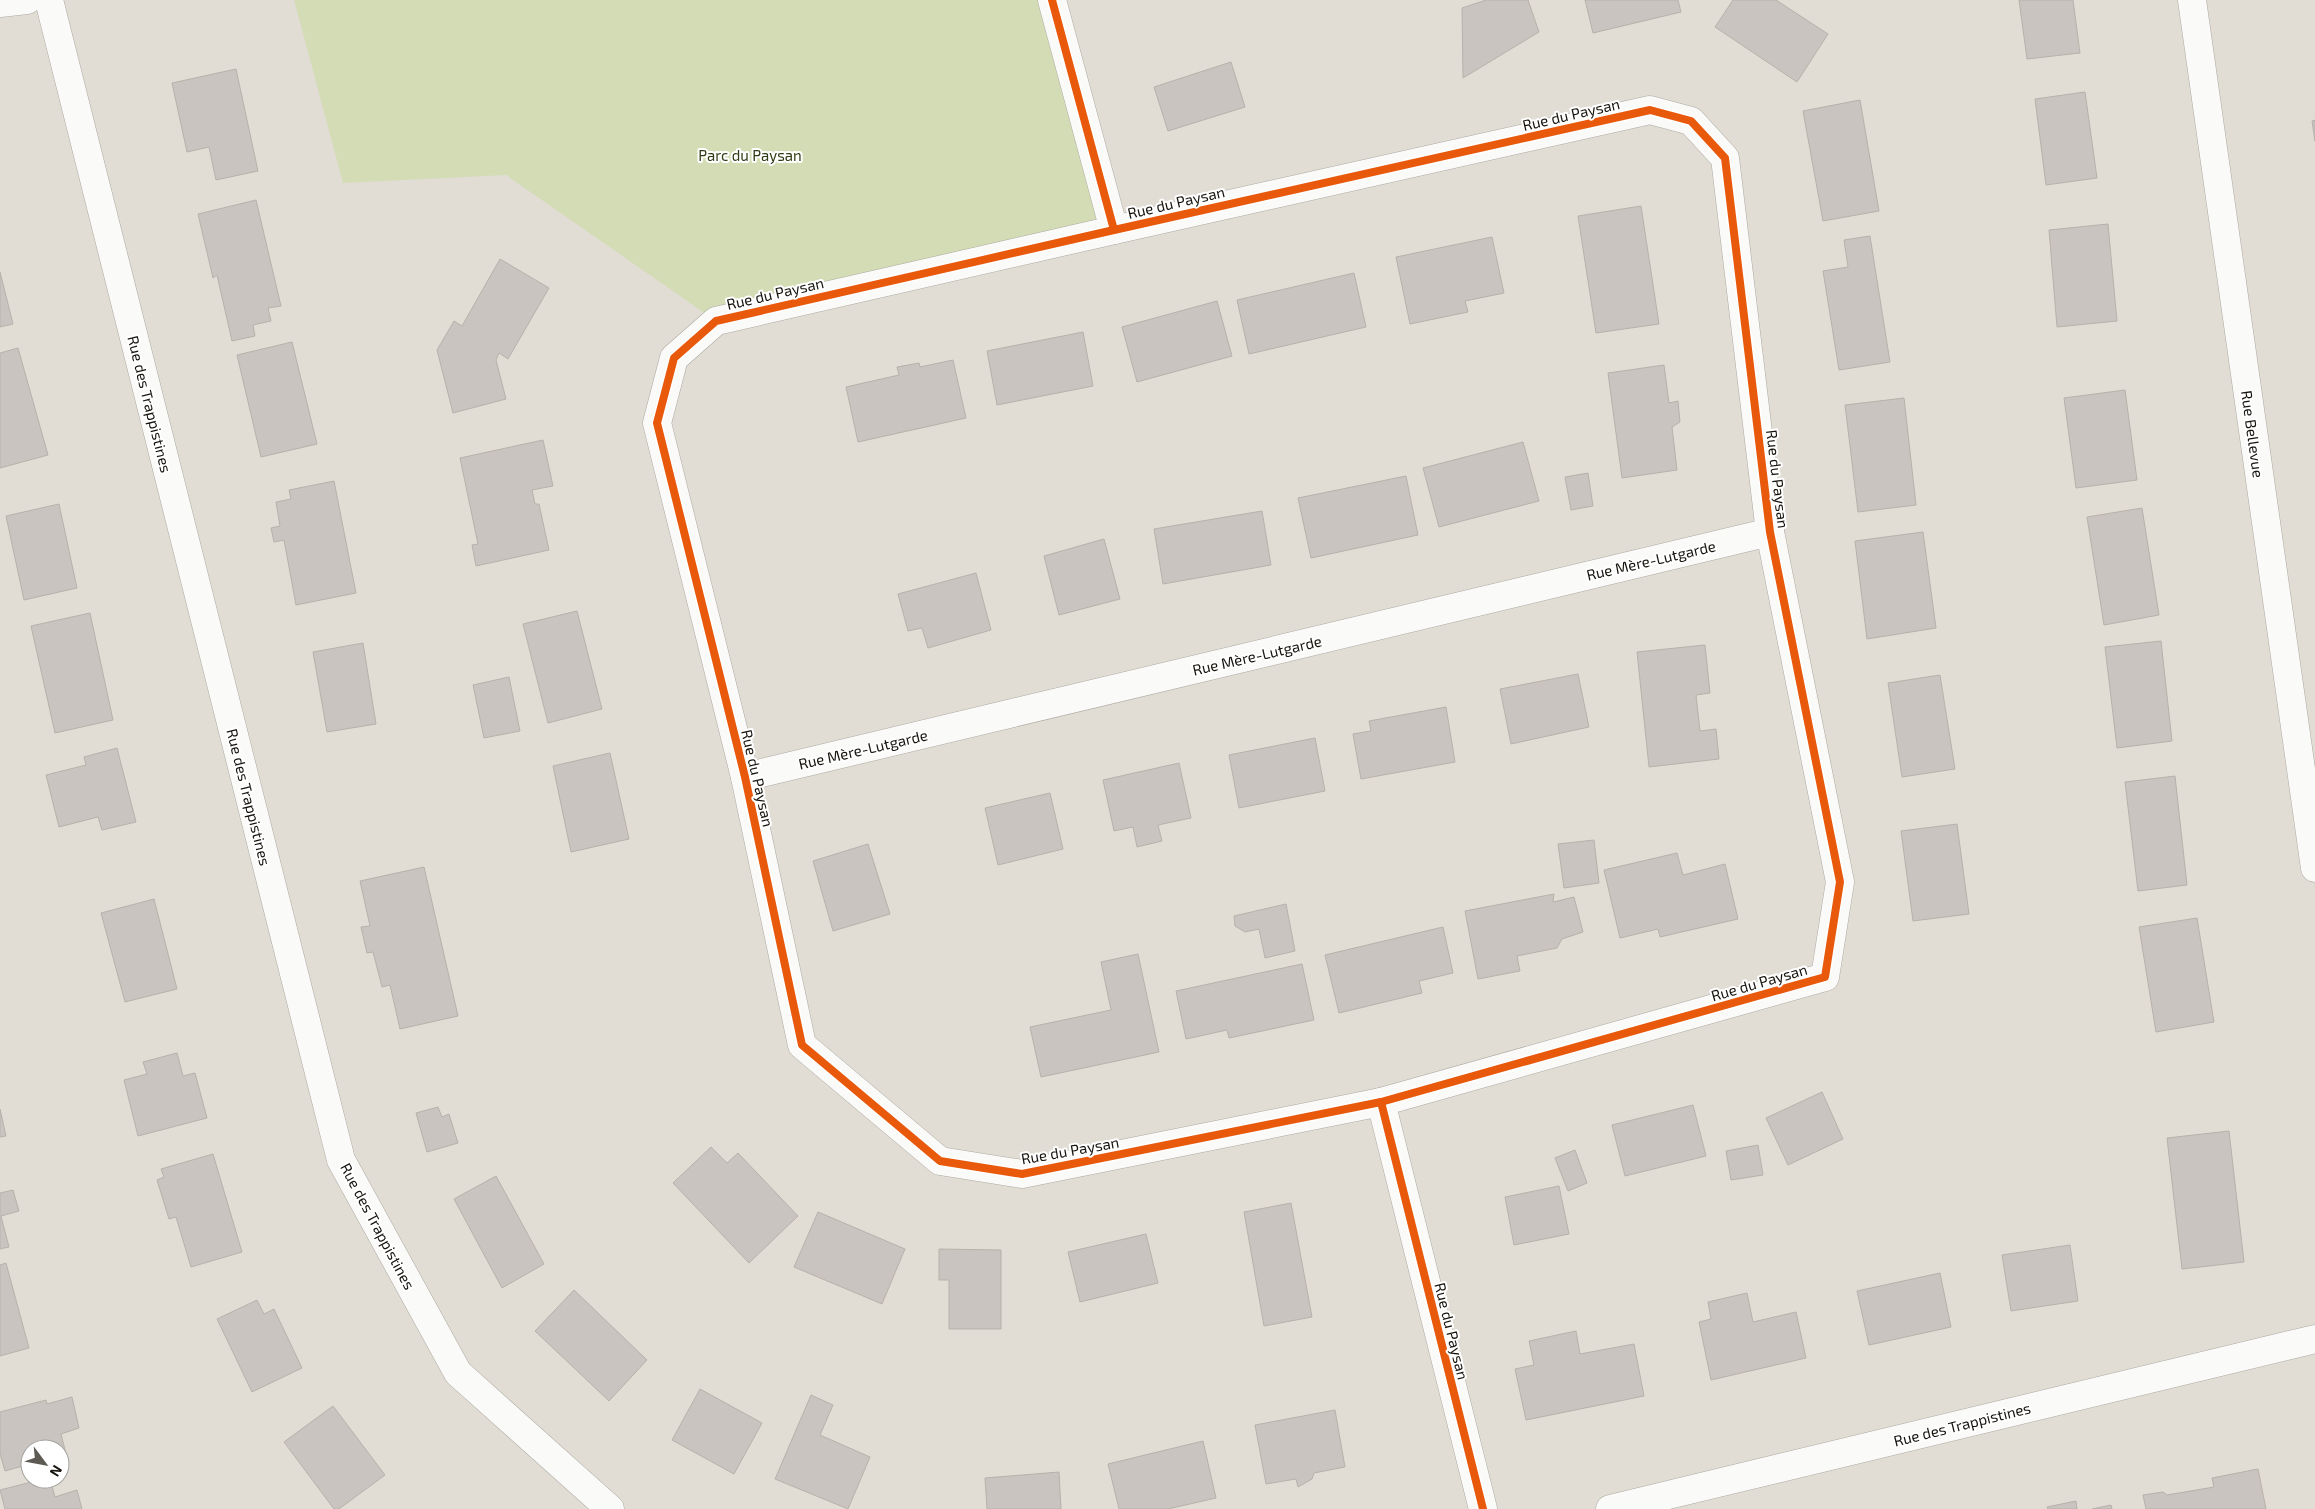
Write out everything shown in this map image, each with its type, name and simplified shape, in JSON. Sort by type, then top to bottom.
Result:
[{"type":"street","points":[[0,2],[27,0]]},
{"type":"street","name":"Rue des Trappistines","points":[[49,0],[341,1160],[458,1373],[610,1509]]},
{"type":"street","name":"Rue du Paysan","points":[[1052,0],[1114,230]]},
{"type":"street","name":"Rue Bellevue","points":[[2192,0],[2315,868]]},
{"type":"street","name":"Rue du Paysan","points":[[1650,110],[1691,121],[1725,158],[1770,532],[1840,882],[1825,977],[1381,1102],[1022,1174],[940,1161],[802,1045],[745,777],[657,423],[674,358],[716,321],[1114,230],[1650,110]]},
{"type":"street","name":"Rue Mère-Lutgarde","points":[[745,777],[1770,532]]},
{"type":"street","name":"Rue du Paysan","points":[[1381,1102],[1483,1509]]},
{"type":"street","name":"Rue des Trappistines","points":[[1610,1509],[2315,1339]]},
{"type":"green space","name":"Parc du Paysan","points":[[294,0],[1052,0],[1114,230],[716,321],[506,175],[343,183]]},
{"type":"building","points":[[1486,0],[1528,0],[1539,32],[1463,78],[1462,8]]},
{"type":"building","points":[[1585,0],[1678,0],[1681,12],[1593,33]]},
{"type":"building","points":[[1733,0],[1776,0],[1828,34],[1797,82],[1715,27]]},
{"type":"building","points":[[2019,0],[2073,0],[2080,53],[2027,59]]},
{"type":"building","points":[[1231,62],[1245,107],[1168,131],[1154,87]]},
{"type":"building","points":[[236,69],[258,171],[216,180],[209,147],[187,152],[172,83]]},
{"type":"building","points":[[2085,92],[2097,178],[2046,185],[2035,99]]},
{"type":"building","points":[[1860,100],[1879,211],[1823,221],[1803,111]]},
{"type":"building","points":[[2315,120],[2315,141],[2312,121]]},
{"type":"building","points":[[256,200],[281,306],[268,308],[271,321],[253,325],[255,336],[232,341],[217,275],[213,278],[198,214]]},
{"type":"building","points":[[1641,206],[1659,324],[1596,333],[1578,216]]},
{"type":"building","points":[[2108,224],[2117,321],[2057,327],[2049,230]]},
{"type":"building","points":[[1870,236],[1890,362],[1839,370],[1823,271],[1848,267],[1844,240]]},
{"type":"building","points":[[1492,237],[1504,293],[1465,301],[1468,312],[1410,324],[1396,257]]},
{"type":"building","points":[[500,259],[549,288],[508,359],[499,353],[496,360],[506,399],[453,413],[437,350],[454,321],[462,326]]},
{"type":"building","points":[[0,272],[13,324],[0,327]]},
{"type":"building","points":[[1354,273],[1366,327],[1249,354],[1237,300]]},
{"type":"building","points":[[1217,301],[1232,356],[1137,382],[1122,327]]},
{"type":"building","points":[[1083,332],[1093,386],[997,405],[987,351]]},
{"type":"building","points":[[292,342],[317,444],[261,457],[237,355]]},
{"type":"building","points":[[18,348],[48,455],[0,468],[0,353]]},
{"type":"building","points":[[953,360],[966,418],[858,442],[846,387],[899,375],[897,367],[919,363],[920,367]]},
{"type":"building","points":[[1664,365],[1669,403],[1678,401],[1680,422],[1672,427],[1677,470],[1622,478],[1608,373]]},
{"type":"building","points":[[2125,390],[2137,480],[2076,488],[2064,398]]},
{"type":"building","points":[[1904,398],[1916,505],[1858,512],[1845,405]]},
{"type":"building","points":[[543,440],[553,486],[532,490],[535,504],[539,504],[549,550],[476,566],[472,545],[478,544],[460,458]]},
{"type":"building","points":[[1523,442],[1539,501],[1439,527],[1423,468]]},
{"type":"building","points":[[1588,473],[1593,506],[1571,510],[1565,477]]},
{"type":"building","points":[[1406,476],[1418,535],[1311,558],[1298,498]]},
{"type":"building","points":[[334,481],[356,593],[296,605],[284,540],[274,542],[271,528],[280,526],[276,502],[291,499],[289,490]]},
{"type":"building","points":[[59,504],[77,588],[24,600],[6,516]]},
{"type":"building","points":[[2142,508],[2159,615],[2104,625],[2087,517]]},
{"type":"building","points":[[1262,511],[1271,565],[1163,584],[1154,529]]},
{"type":"building","points":[[1923,532],[1936,628],[1867,639],[1855,541]]},
{"type":"building","points":[[1104,539],[1120,599],[1059,615],[1044,556]]},
{"type":"building","points":[[976,573],[991,630],[928,648],[922,628],[908,631],[898,594]]},
{"type":"building","points":[[577,611],[602,709],[548,723],[523,624]]},
{"type":"building","points":[[90,613],[113,720],[55,733],[31,626]]},
{"type":"building","points":[[2161,641],[2172,741],[2117,748],[2105,647]]},
{"type":"building","points":[[363,643],[376,724],[327,732],[313,652]]},
{"type":"building","points":[[1705,645],[1710,693],[1696,695],[1700,731],[1716,729],[1719,759],[1649,767],[1637,652]]},
{"type":"building","points":[[1578,674],[1589,727],[1511,744],[1500,689]]},
{"type":"building","points":[[1940,675],[1955,769],[1902,777],[1888,683]]},
{"type":"building","points":[[509,677],[520,731],[484,738],[473,685]]},
{"type":"building","points":[[1446,707],[1455,762],[1361,779],[1353,734],[1371,731],[1369,721]]},
{"type":"building","points":[[1315,738],[1325,791],[1239,808],[1229,755]]},
{"type":"building","points":[[117,748],[136,822],[102,830],[98,817],[59,827],[46,775],[86,765],[84,757]]},
{"type":"building","points":[[610,753],[629,839],[571,852],[553,766]]},
{"type":"building","points":[[1179,763],[1191,818],[1158,825],[1162,841],[1137,847],[1133,827],[1114,831],[1103,780]]},
{"type":"building","points":[[2175,776],[2187,885],[2138,891],[2125,782]]},
{"type":"building","points":[[1050,793],[1063,849],[998,865],[985,808]]},
{"type":"building","points":[[1957,824],[1969,914],[1913,921],[1901,831]]},
{"type":"building","points":[[1594,840],[1599,883],[1564,888],[1558,844]]},
{"type":"building","points":[[868,844],[890,914],[833,931],[813,861]]},
{"type":"building","points":[[1677,853],[1683,875],[1725,864],[1738,919],[1660,937],[1658,929],[1620,938],[1604,870]]},
{"type":"building","points":[[424,867],[458,1016],[400,1029],[390,985],[382,987],[373,952],[367,953],[361,927],[370,926],[360,881]]},
{"type":"building","points":[[1554,894],[1553,902],[1574,897],[1583,932],[1562,939],[1557,948],[1517,956],[1520,971],[1478,979],[1465,911]]},
{"type":"building","points":[[154,899],[177,989],[125,1002],[101,913]]},
{"type":"building","points":[[1286,904],[1295,951],[1265,958],[1259,929],[1245,932],[1235,926],[1234,916]]},
{"type":"building","points":[[2197,918],[2214,1022],[2156,1032],[2139,927]]},
{"type":"building","points":[[1443,927],[1453,973],[1419,981],[1422,993],[1339,1013],[1325,955]]},
{"type":"building","points":[[1138,954],[1159,1052],[1041,1077],[1030,1027],[1111,1010],[1101,962]]},
{"type":"building","points":[[1302,964],[1314,1020],[1229,1038],[1227,1030],[1186,1039],[1176,991]]},
{"type":"building","points":[[177,1053],[183,1076],[195,1073],[207,1118],[138,1136],[124,1080],[147,1074],[143,1062]]},
{"type":"building","points":[[1822,1092],[1843,1139],[1788,1165],[1766,1118]]},
{"type":"building","points":[[1693,1105],[1706,1156],[1625,1176],[1612,1125]]},
{"type":"building","points":[[438,1107],[442,1117],[449,1114],[458,1143],[427,1152],[416,1113]]},
{"type":"building","points":[[0,1109],[6,1136],[0,1137]]},
{"type":"building","points":[[2229,1131],[2244,1262],[2182,1269],[2167,1138]]},
{"type":"building","points":[[1758,1145],[1763,1175],[1731,1180],[1726,1151]]},
{"type":"building","points":[[711,1147],[727,1163],[738,1153],[798,1216],[749,1263],[673,1183]]},
{"type":"building","points":[[1575,1150],[1587,1183],[1568,1191],[1555,1158]]},
{"type":"building","points":[[213,1154],[242,1252],[191,1267],[176,1217],[169,1219],[157,1180],[164,1177],[161,1169]]},
{"type":"building","points":[[496,1176],[544,1264],[502,1288],[454,1199]]},
{"type":"building","points":[[1559,1186],[1569,1234],[1514,1245],[1505,1197]]},
{"type":"building","points":[[13,1190],[19,1211],[1,1216],[9,1247],[0,1249],[0,1193]]},
{"type":"building","points":[[1291,1203],[1312,1317],[1264,1326],[1244,1212]]},
{"type":"building","points":[[818,1212],[905,1249],[882,1304],[794,1267]]},
{"type":"building","points":[[1146,1234],[1158,1283],[1080,1302],[1068,1252]]},
{"type":"building","points":[[2070,1245],[2078,1301],[2011,1311],[2002,1255]]},
{"type":"building","points":[[939,1249],[1001,1250],[1001,1329],[949,1329],[949,1280],[939,1280]]},
{"type":"building","points":[[6,1263],[29,1348],[0,1356],[0,1265]]},
{"type":"building","points":[[1940,1273],[1951,1327],[1869,1345],[1857,1291]]},
{"type":"building","points":[[574,1290],[647,1360],[609,1401],[535,1331]]},
{"type":"building","points":[[1747,1293],[1753,1322],[1796,1312],[1806,1358],[1711,1380],[1699,1322],[1711,1319],[1708,1302]]},
{"type":"building","points":[[257,1300],[264,1314],[274,1309],[302,1368],[252,1392],[217,1319]]},
{"type":"building","points":[[1576,1331],[1580,1354],[1634,1344],[1644,1396],[1526,1420],[1515,1369],[1534,1365],[1529,1341]]},
{"type":"building","points":[[700,1389],[762,1423],[734,1474],[672,1440]]},
{"type":"building","points":[[811,1395],[833,1405],[820,1435],[870,1457],[848,1509],[775,1479]]},
{"type":"building","points":[[72,1397],[79,1428],[61,1434],[62,1439],[20,1439],[20,1467],[5,1471],[0,1454],[0,1412],[46,1400],[47,1404]]},
{"type":"building","points":[[333,1406],[385,1475],[339,1509],[334,1509],[284,1442]]},
{"type":"building","points":[[1335,1410],[1345,1467],[1314,1473],[1312,1479],[1298,1487],[1296,1479],[1266,1484],[1255,1425]]},
{"type":"building","points":[[1203,1441],[1216,1498],[1168,1509],[1119,1509],[1108,1464]]},
{"type":"building","points":[[2258,1469],[2266,1509],[2146,1509],[2143,1495],[2163,1492],[2167,1495],[2214,1487],[2212,1478]]},
{"type":"building","points":[[1059,1472],[1061,1509],[987,1509],[985,1478]]},
{"type":"building","points":[[20,1485],[20,1489],[53,1489],[55,1497],[77,1490],[82,1509],[5,1509],[0,1490]]},
{"type":"building","points":[[2076,1501],[2077,1509],[2048,1509],[2047,1507]]},
{"type":"building","points":[[2111,1505],[2112,1509],[2092,1509]]},
{"type":"cycle path","points":[[1052,0],[1114,230],[716,321],[674,358],[657,423],[745,777],[802,1045],[940,1161],[1022,1174],[1381,1102]]},
{"type":"cycle path","points":[[1114,230],[1650,110],[1691,121],[1725,158],[1770,532],[1840,882],[1825,977],[1381,1102],[1483,1509]]}]
